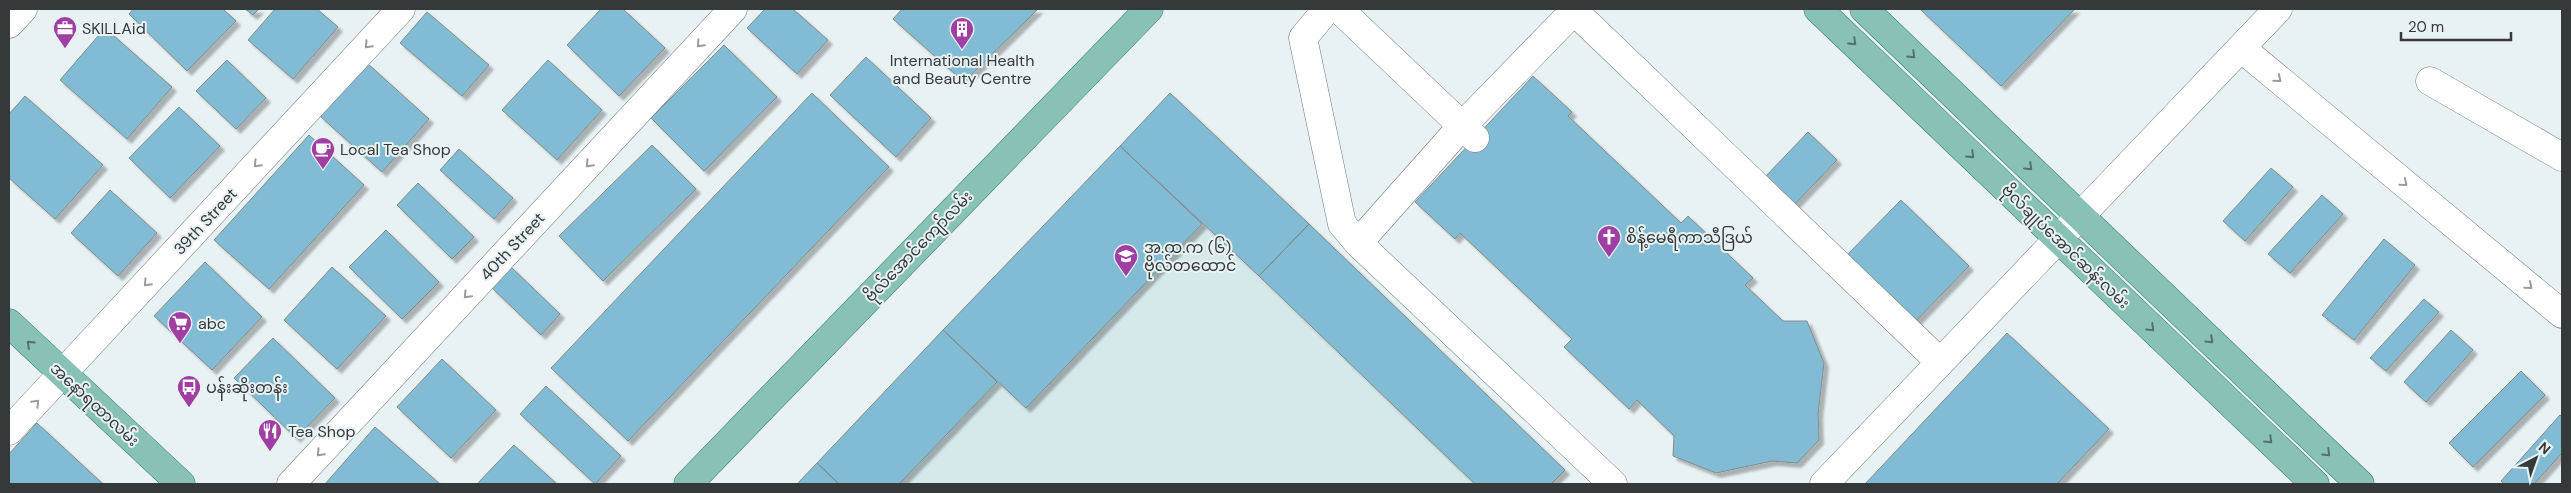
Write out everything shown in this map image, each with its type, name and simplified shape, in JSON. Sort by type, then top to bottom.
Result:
[{"type":"main road","name":"ဗိုလ်အောင်ကျော်လမ်း","points":[[688,484],[1149,9]]},
{"type":"main road","name":"ဗိုလ်ချုပ်အောင်ဆန်းလမ်း","points":[[1818,9],[2315,484]]},
{"type":"main road","name":"ဗိုလ်ချုပ်အောင်ဆန်းလမ်း","points":[[1864,9],[2360,484]]},
{"type":"main road","name":"အနော်ရထာလမ်း","points":[[9,324],[181,484]]},
{"type":"street","points":[[9,24],[23,9]]},
{"type":"street","name":"39th Street","points":[[9,431],[401,9]]},
{"type":"street","name":"40th Street","points":[[291,484],[733,9]]},
{"type":"street","points":[[1327,9],[1303,38],[1342,224],[1358,243],[1613,484]]},
{"type":"street","points":[[1339,9],[1469,132]]},
{"type":"street","points":[[1824,484],[2060,240],[2278,9]]},
{"type":"street","points":[[1358,243],[1469,132],[1573,10],[1940,362]]},
{"type":"street","points":[[2241,48],[2562,314]]},
{"type":"street","points":[[2430,81],[2562,156]]},
{"type":"shaded area","name":"အ.ထ.က (၆) ဗိုလ်တထောင်","points":[[1120,146],[1475,484],[797,484]]},
{"type":"building","points":[[133,9],[223,9],[236,21],[187,71],[129,14]]},
{"type":"building","points":[[245,9],[259,9],[253,15]]},
{"type":"building","points":[[275,9],[317,9],[338,27],[293,79],[248,40]]},
{"type":"building","points":[[601,9],[623,9],[665,48],[619,96],[567,45]]},
{"type":"building","points":[[765,9],[793,9],[828,40],[797,74],[747,28]]},
{"type":"building","name":"International Health and Beauty Centre","points":[[902,9],[1038,9],[964,82],[893,19]]},
{"type":"building","points":[[1920,9],[2075,9],[2001,86]]},
{"type":"building","points":[[427,12],[489,65],[462,96],[400,43]]},
{"type":"building","points":[[105,28],[172,87],[127,139],[60,80]]},
{"type":"building","points":[[724,45],[777,97],[704,171],[651,118]]},
{"type":"building","points":[[866,57],[931,118],[896,157],[830,95]]},
{"type":"building","points":[[227,60],[266,98],[236,129],[196,91]]},
{"type":"building","points":[[548,60],[602,110],[557,160],[502,110]]},
{"type":"building","points":[[367,63],[429,119],[382,172],[320,116]]},
{"type":"building","name":"စိန့်မေရီကာသီဒြယ်","points":[[1533,76],[1572,112],[1568,116],[1681,223],[1688,216],[1753,278],[1745,285],[1783,321],[1807,321],[1824,363],[1818,414],[1819,440],[1797,463],[1772,461],[1716,473],[1673,456],[1674,436],[1637,400],[1629,409],[1564,347],[1572,339],[1460,233],[1455,239],[1415,202]]},
{"type":"building","points":[[812,93],[889,167],[628,441],[551,368]]},
{"type":"building","points":[[1170,93],[1309,224],[1259,276],[1120,146]]},
{"type":"building","points":[[25,96],[103,165],[55,219],[9,178],[9,114]]},
{"type":"building","points":[[179,107],[220,146],[170,198],[129,158]]},
{"type":"building","points":[[1808,132],[1837,160],[1794,205],[1765,177]]},
{"type":"building","points":[[309,135],[364,185],[269,289],[214,240]]},
{"type":"building","points":[[652,145],[696,189],[603,281],[559,236]]},
{"type":"building","points":[[1120,146],[1202,224],[1026,408],[943,330]]},
{"type":"building","points":[[459,149],[513,198],[494,219],[440,170]]},
{"type":"building","points":[[2271,168],[2293,187],[2245,241],[2223,221]]},
{"type":"building","points":[[418,183],[474,237],[452,259],[397,205]]},
{"type":"building","points":[[110,190],[157,233],[118,276],[71,233]]},
{"type":"building","points":[[2322,195],[2343,214],[2290,273],[2268,254]]},
{"type":"building","points":[[1901,200],[1969,266],[1913,324],[1844,258]]},
{"type":"building","points":[[1309,224],[1565,470],[1551,484],[1475,484],[1259,276]]},
{"type":"building","points":[[386,230],[439,282],[402,319],[349,267]]},
{"type":"building","points":[[2384,239],[2415,265],[2354,340],[2322,315]]},
{"type":"building","points":[[205,262],[262,317],[212,370],[154,316]]},
{"type":"building","points":[[510,266],[560,314],[541,335],[491,287]]},
{"type":"building","points":[[332,267],[386,316],[337,369],[284,320]]},
{"type":"building","points":[[2424,299],[2439,312],[2386,371],[2370,358]]},
{"type":"building","points":[[943,330],[997,382],[899,484],[839,484],[817,463]]},
{"type":"building","points":[[2451,330],[2473,350],[2426,402],[2404,382]]},
{"type":"building","points":[[2007,333],[2109,429],[2057,484],[1865,484]]},
{"type":"building","points":[[273,338],[335,398],[296,438],[234,378]]},
{"type":"building","points":[[442,359],[496,410],[451,458],[397,407]]},
{"type":"building","points":[[2521,371],[2545,395],[2473,467],[2449,443]]},
{"type":"building","points":[[546,386],[621,456],[595,484],[520,414]]},
{"type":"building","points":[[2560,415],[2562,417],[2562,453],[2534,484],[2504,484],[2501,481]]},
{"type":"building","points":[[37,423],[103,484],[9,484],[9,454]]},
{"type":"building","points":[[375,427],[440,484],[325,484]]},
{"type":"building","points":[[514,445],[557,484],[477,484]]},
{"type":"building","points":[[817,463],[839,484],[797,484]]},
{"type":"place","name":"SKILLAid","points":[[65,49]]},
{"type":"place","name":"International Health and Beauty Centre","points":[[962,50]]},
{"type":"place","name":"Local Tea Shop","points":[[323,170]]},
{"type":"place","name":"စိန့်မေရီကာသီဒြယ်","points":[[1609,258]]},
{"type":"place","name":"အ.ထ.က (၆) ဗိုလ်တထောင်","points":[[1126,277]]},
{"type":"place","name":"abc","points":[[180,344]]},
{"type":"place","name":"ပန်းဆိုးတန်း","points":[[189,408]]},
{"type":"place","name":"Tea Shop","points":[[270,452]]}]
